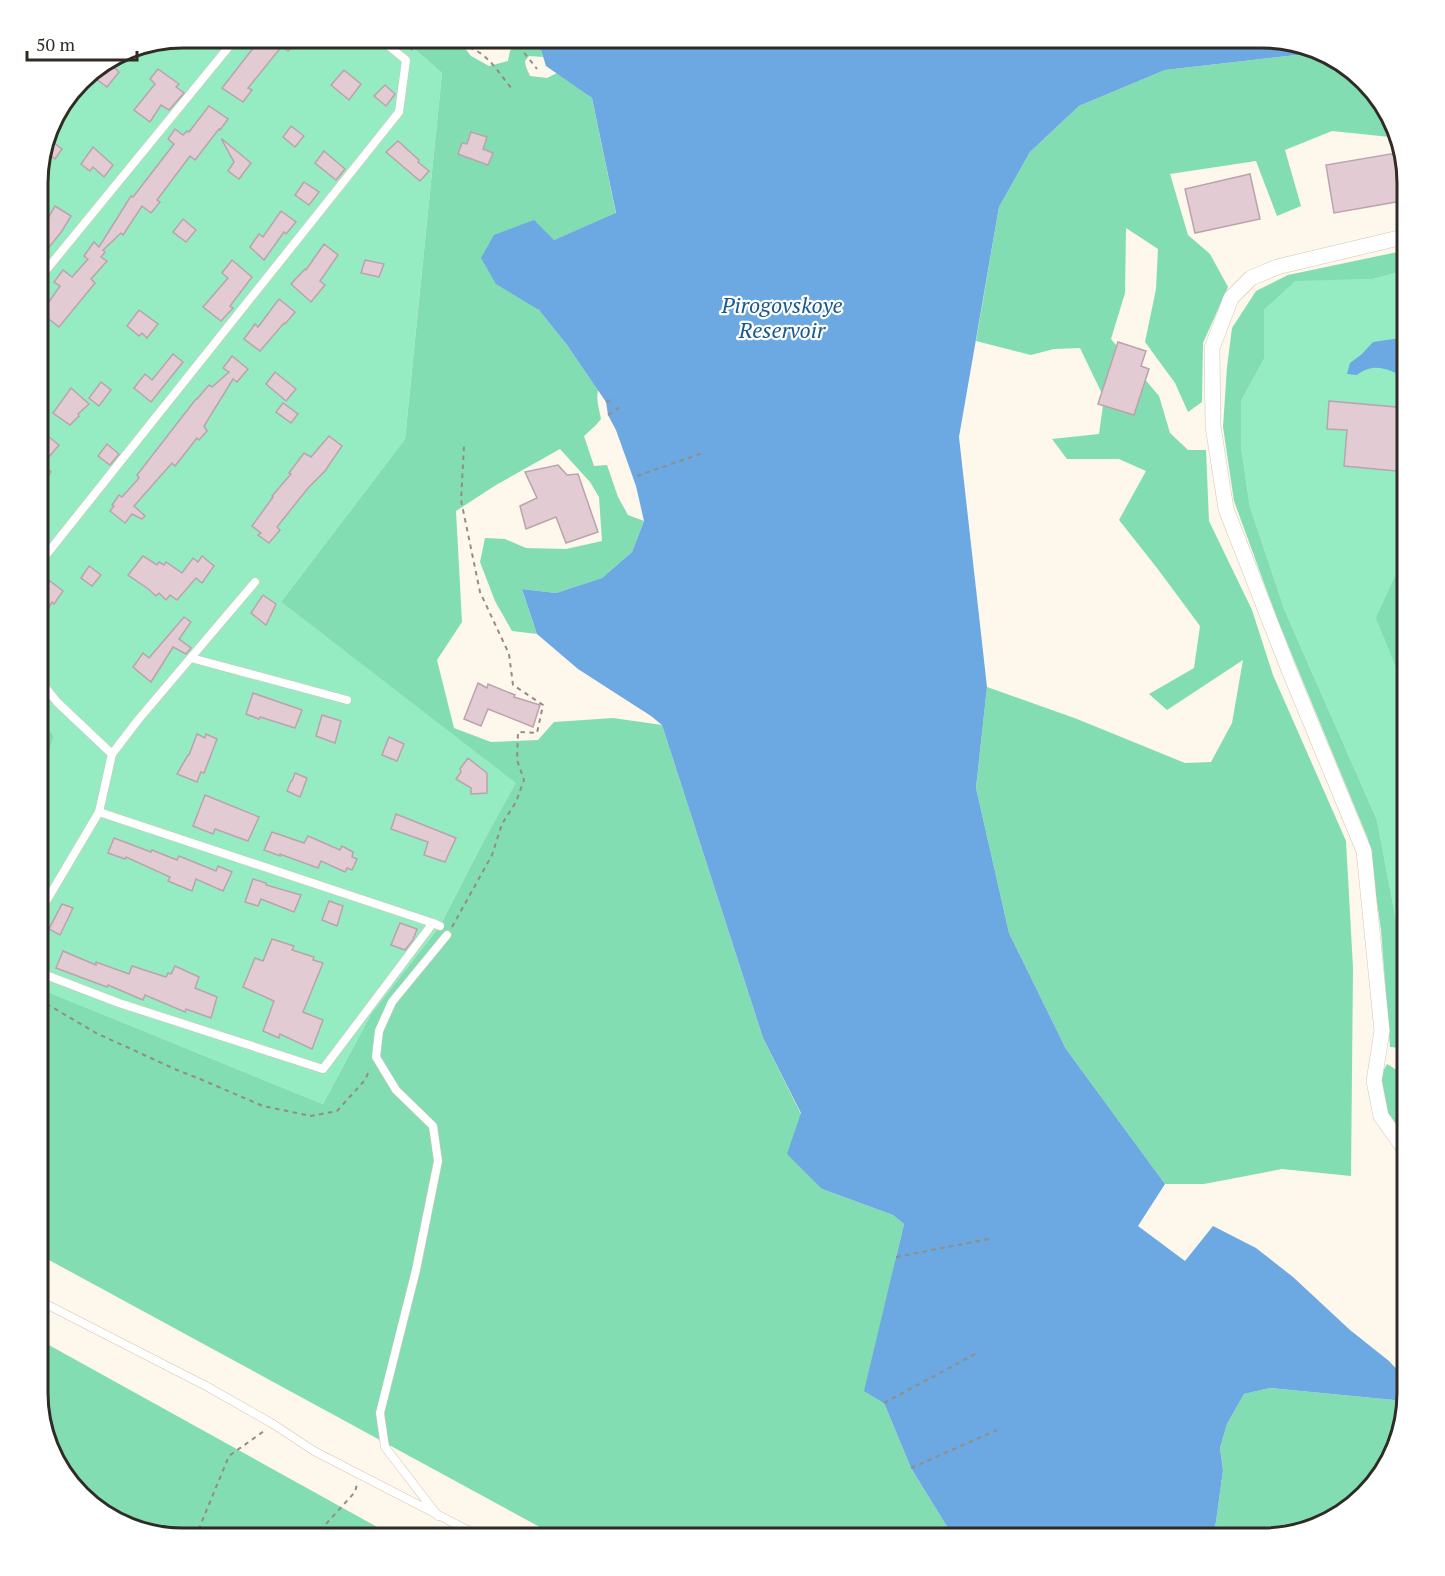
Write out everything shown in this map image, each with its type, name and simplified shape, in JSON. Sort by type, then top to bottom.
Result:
[{"type":"street","points":[[1397,238],[1277,267],[1251,278],[1231,298],[1212,348],[1214,426],[1226,508],[1289,670],[1365,851],[1382,1031],[1374,1080],[1381,1116],[1397,1139]]},
{"type":"lane","points":[[48,268],[228,48]]},
{"type":"lane","points":[[48,552],[399,112],[406,60],[391,48]]},
{"type":"lane","points":[[48,898],[99,812],[112,754],[255,582]]},
{"type":"lane","points":[[191,658],[347,700]]},
{"type":"lane","points":[[48,691],[112,754]]},
{"type":"lane","points":[[48,976],[119,1003],[323,1069],[437,925],[99,812]]},
{"type":"lane","points":[[438,1516],[385,1447],[380,1413],[416,1270],[438,1161],[437,1149],[433,1126],[396,1090],[376,1057],[379,1030],[392,1002],[447,935]]},
{"type":"lane","points":[[48,1305],[208,1387],[273,1424],[314,1451],[461,1528]]},
{"type":"path","points":[[406,60],[412,48]]},
{"type":"path","points":[[470,48],[487,58],[512,89]]},
{"type":"path","points":[[521,48],[537,69]]},
{"type":"path","points":[[606,402],[615,399]]},
{"type":"path","points":[[608,415],[623,405]]},
{"type":"path","points":[[447,935],[492,855],[502,824],[516,801],[524,780],[517,760],[518,732],[537,732],[543,705],[513,685],[509,654],[480,592],[461,500],[464,446]]},
{"type":"path","points":[[637,476],[703,453]]},
{"type":"path","points":[[48,1005],[96,1034],[177,1070],[263,1106],[311,1116],[336,1111],[365,1080],[376,1057]]},
{"type":"path","points":[[896,1257],[989,1239]]},
{"type":"path","points":[[884,1403],[977,1353]]},
{"type":"path","points":[[200,1528],[230,1456],[273,1424]]},
{"type":"path","points":[[911,1468],[997,1430]]},
{"type":"path","points":[[322,1528],[355,1492],[357,1481],[352,1471]]},
{"type":"green space","points":[[174,48],[413,48],[442,73],[405,439],[281,602],[517,783],[440,926],[371,1014],[323,1104],[48,992],[48,755],[54,736],[48,728],[48,174],[58,131],[66,115],[81,94],[108,71],[131,58],[157,51]]},
{"type":"green space","points":[[413,48],[465,48],[471,56],[489,66],[508,61],[512,48],[537,48],[541,50],[543,57],[529,56],[525,61],[530,76],[547,78],[557,73],[592,98],[616,214],[554,240],[508,285],[539,310],[598,390],[601,419],[584,436],[594,466],[607,465],[618,497],[628,515],[644,521],[632,552],[602,578],[556,593],[522,589],[537,634],[512,631],[495,601],[480,562],[485,538],[505,539],[526,548],[566,549],[602,541],[599,497],[590,482],[560,449],[496,485],[456,511],[462,622],[437,660],[454,728],[491,742],[538,740],[554,722],[613,718],[662,725],[763,1038],[801,1114],[822,1189],[893,1215],[904,1224],[896,1257],[884,1403],[911,1468],[948,1528],[542,1528],[48,1259],[48,992],[323,1104],[371,1014],[440,926],[516,783],[281,602],[405,439],[442,73]]},
{"type":"green space","points":[[1305,55],[1322,62],[1351,81],[1374,108],[1389,137],[1332,131],[1285,150],[1301,206],[1277,216],[1256,161],[1170,174],[1188,235],[1210,254],[1228,287],[1203,343],[1202,402],[1188,412],[1175,383],[1145,342],[1156,289],[1158,249],[1126,228],[1125,293],[1111,339],[1159,396],[1170,433],[1188,450],[1206,450],[1209,521],[1252,610],[1273,675],[1346,841],[1353,968],[1351,1176],[1282,1169],[1204,1184],[1165,1184],[1066,1049],[1009,933],[976,788],[987,687],[1077,719],[1185,763],[1211,762],[1232,723],[1243,660],[1167,710],[1149,694],[1194,668],[1200,626],[1119,520],[1146,471],[1119,459],[1067,459],[1052,439],[1099,434],[1104,398],[1080,348],[1054,349],[1031,355],[976,341],[999,207],[1030,152],[1079,106],[1165,70]]},
{"type":"green space","points":[[1397,252],[1397,273],[1373,279],[1295,281],[1264,310],[1264,359],[1241,401],[1241,447],[1250,507],[1285,611],[1377,820],[1397,925],[1397,1048],[1390,1047],[1381,930],[1368,839],[1278,621],[1234,501],[1223,427],[1232,328],[1256,291],[1288,275]]},
{"type":"green space","points":[[1397,273],[1397,925],[1377,820],[1285,611],[1250,507],[1241,447],[1241,401],[1264,359],[1264,310],[1295,280],[1373,279]]},
{"type":"green space","points":[[1397,574],[1397,670],[1376,618]]},
{"type":"green space","points":[[48,728],[54,736],[48,755]]},
{"type":"green space","points":[[1387,1064],[1397,1070],[1397,1132],[1389,1122],[1381,1075]]},
{"type":"green space","points":[[48,1345],[379,1528],[165,1527],[140,1521],[115,1510],[101,1500],[76,1475],[58,1445],[48,1402]]},
{"type":"green space","points":[[1270,1388],[1394,1400],[1397,1401],[1396,1411],[1390,1436],[1374,1468],[1351,1495],[1330,1510],[1305,1521],[1280,1527],[1214,1528],[1223,1470],[1220,1448],[1227,1424],[1244,1394]]},
{"type":"water","name":"Pirogovskoye Reservoir","points":[[537,48],[1271,48],[1302,54],[1165,70],[1079,106],[1030,152],[999,207],[959,437],[987,687],[976,788],[1009,933],[1066,1049],[1165,1184],[1138,1226],[1185,1261],[1213,1226],[1256,1248],[1293,1277],[1397,1370],[1397,1401],[1270,1388],[1244,1394],[1227,1424],[1220,1448],[1223,1470],[1214,1528],[948,1528],[911,1468],[884,1403],[864,1391],[904,1224],[893,1215],[822,1189],[787,1154],[801,1113],[763,1038],[662,725],[578,669],[537,634],[522,589],[556,593],[602,578],[632,552],[644,521],[636,486],[616,430],[608,415],[606,402],[567,345],[539,310],[496,284],[481,258],[494,235],[534,220],[554,240],[616,213],[592,98],[546,66],[541,50]]},
{"type":"water","points":[[1397,338],[1397,374],[1382,368],[1370,368],[1357,375],[1347,374],[1350,363],[1373,342]]},
{"type":"building","points":[[253,48],[280,48],[248,88],[252,90],[243,102],[222,88]]},
{"type":"building","points":[[114,67],[119,72],[107,87],[96,79]]},
{"type":"building","points":[[158,69],[179,84],[176,87],[184,93],[169,110],[161,105],[150,122],[134,110],[155,84],[150,79]]},
{"type":"building","points":[[344,70],[361,84],[349,100],[331,85]]},
{"type":"building","points":[[385,85],[395,94],[386,106],[374,96]]},
{"type":"building","points":[[209,106],[228,119],[195,160],[190,156],[157,200],[160,202],[151,213],[142,206],[123,235],[121,233],[103,250],[105,252],[101,257],[107,261],[91,279],[95,283],[59,327],[48,318],[48,303],[60,286],[54,282],[63,270],[72,277],[88,259],[84,256],[94,242],[99,247],[131,196],[133,197],[174,144],[168,139],[175,129],[183,135],[189,132]]},
{"type":"building","points":[[291,126],[304,136],[295,147],[283,137]]},
{"type":"building","points":[[471,132],[487,137],[483,149],[493,153],[488,165],[458,154],[462,143],[467,144]]},
{"type":"building","points":[[222,139],[251,163],[239,179],[228,171],[234,162]]},
{"type":"building","points":[[398,141],[429,171],[420,181],[386,152]]},
{"type":"building","points":[[54,143],[62,149],[55,159],[51,156]]},
{"type":"building","points":[[93,147],[113,165],[104,177],[93,167],[90,171],[81,164]]},
{"type":"building","points":[[324,151],[345,169],[336,180],[315,163]]},
{"type":"building","points":[[1393,154],[1396,165],[1397,202],[1334,213],[1326,165]]},
{"type":"building","points":[[1250,174],[1260,219],[1195,233],[1185,189]]},
{"type":"building","points":[[304,182],[319,192],[309,205],[295,195]]},
{"type":"building","points":[[55,206],[71,216],[48,248],[48,218]]},
{"type":"building","points":[[281,211],[296,222],[286,234],[284,232],[264,260],[250,247],[259,234],[263,237]]},
{"type":"building","points":[[183,219],[196,230],[186,242],[173,232]]},
{"type":"building","points":[[324,244],[338,255],[320,281],[325,285],[311,302],[291,284],[306,270]]},
{"type":"building","points":[[232,260],[252,277],[230,306],[233,308],[221,321],[203,307],[228,278],[222,273]]},
{"type":"building","points":[[365,260],[384,264],[379,277],[361,273]]},
{"type":"building","points":[[279,299],[295,312],[260,351],[244,339],[255,324],[258,327]]},
{"type":"building","points":[[139,310],[158,324],[147,338],[142,333],[139,336],[127,326]]},
{"type":"building","points":[[1118,342],[1146,351],[1141,366],[1149,369],[1134,415],[1098,404]]},
{"type":"building","points":[[173,354],[183,362],[151,402],[134,388],[145,374],[152,380]]},
{"type":"building","points":[[232,356],[248,369],[237,382],[233,379],[204,426],[207,431],[199,440],[197,438],[175,466],[172,463],[134,506],[145,516],[142,519],[132,514],[125,523],[110,511],[114,506],[112,505],[119,495],[122,497],[139,478],[137,475],[196,399],[209,385],[212,387],[229,372],[223,368]]},
{"type":"building","points":[[275,372],[296,389],[286,401],[266,384]]},
{"type":"building","points":[[101,382],[111,390],[99,406],[89,398]]},
{"type":"building","points":[[71,388],[89,404],[70,425],[53,413]]},
{"type":"building","points":[[1329,401],[1397,407],[1397,471],[1344,466],[1347,430],[1327,429]]},
{"type":"building","points":[[283,403],[298,414],[291,423],[276,412]]},
{"type":"building","points":[[329,436],[342,446],[325,471],[308,488],[277,527],[280,530],[269,543],[258,535],[261,533],[252,526],[304,453],[311,457]]},
{"type":"building","points":[[48,438],[59,445],[48,458]]},
{"type":"building","points":[[107,444],[119,454],[110,465],[98,456]]},
{"type":"building","points":[[558,465],[567,475],[578,474],[598,532],[566,543],[556,517],[526,529],[520,506],[537,498],[525,472]]},
{"type":"building","points":[[143,556],[157,565],[159,562],[164,565],[166,562],[182,573],[193,558],[198,562],[202,556],[214,566],[202,583],[196,578],[177,600],[170,595],[166,600],[159,593],[156,596],[128,575]]},
{"type":"building","points":[[89,566],[101,575],[92,586],[81,578]]},
{"type":"building","points":[[50,581],[63,591],[48,609]]},
{"type":"building","points":[[263,595],[276,604],[266,625],[251,613]]},
{"type":"building","points":[[184,617],[191,622],[179,639],[191,648],[186,654],[173,647],[151,682],[133,667],[143,653],[149,658]]},
{"type":"building","points":[[478,683],[487,688],[488,684],[515,695],[514,697],[540,705],[533,727],[488,709],[481,726],[464,719]]},
{"type":"building","points":[[253,693],[302,710],[295,728],[246,714]]},
{"type":"building","points":[[322,715],[341,721],[335,743],[316,736]]},
{"type":"building","points":[[197,734],[205,738],[206,734],[217,739],[204,773],[201,772],[197,782],[177,774],[189,755]]},
{"type":"building","points":[[389,737],[404,744],[397,761],[382,755]]},
{"type":"building","points":[[468,758],[487,773],[487,793],[471,794],[471,788],[456,779]]},
{"type":"building","points":[[295,773],[307,778],[300,797],[287,791]]},
{"type":"building","points":[[205,795],[259,817],[248,841],[215,829],[213,834],[193,826]]},
{"type":"building","points":[[396,814],[456,838],[445,862],[424,855],[428,842],[391,829]]},
{"type":"building","points":[[272,832],[304,843],[308,836],[340,850],[342,846],[353,852],[352,857],[357,859],[352,870],[347,868],[345,872],[321,861],[318,868],[280,854],[280,856],[264,850]]},
{"type":"building","points":[[114,838],[177,860],[179,856],[216,871],[218,866],[232,872],[223,891],[196,879],[192,891],[168,881],[170,877],[126,857],[125,859],[108,853]]},
{"type":"building","points":[[253,879],[301,895],[294,912],[261,899],[258,906],[245,902]]},
{"type":"building","points":[[329,901],[343,906],[337,926],[322,920]]},
{"type":"building","points":[[62,904],[73,908],[60,935],[49,929]]},
{"type":"building","points":[[400,923],[417,929],[413,940],[405,950],[391,945]]},
{"type":"building","points":[[272,939],[294,946],[292,950],[314,957],[313,960],[323,963],[303,1012],[323,1020],[312,1049],[280,1034],[279,1038],[263,1031],[274,1001],[243,987],[255,958],[263,961]]},
{"type":"building","points":[[63,951],[96,965],[96,962],[129,974],[132,966],[166,977],[168,973],[171,974],[175,966],[199,977],[195,988],[217,997],[211,1018],[186,1009],[185,1012],[145,995],[143,1000],[108,985],[107,987],[56,968]]}]
